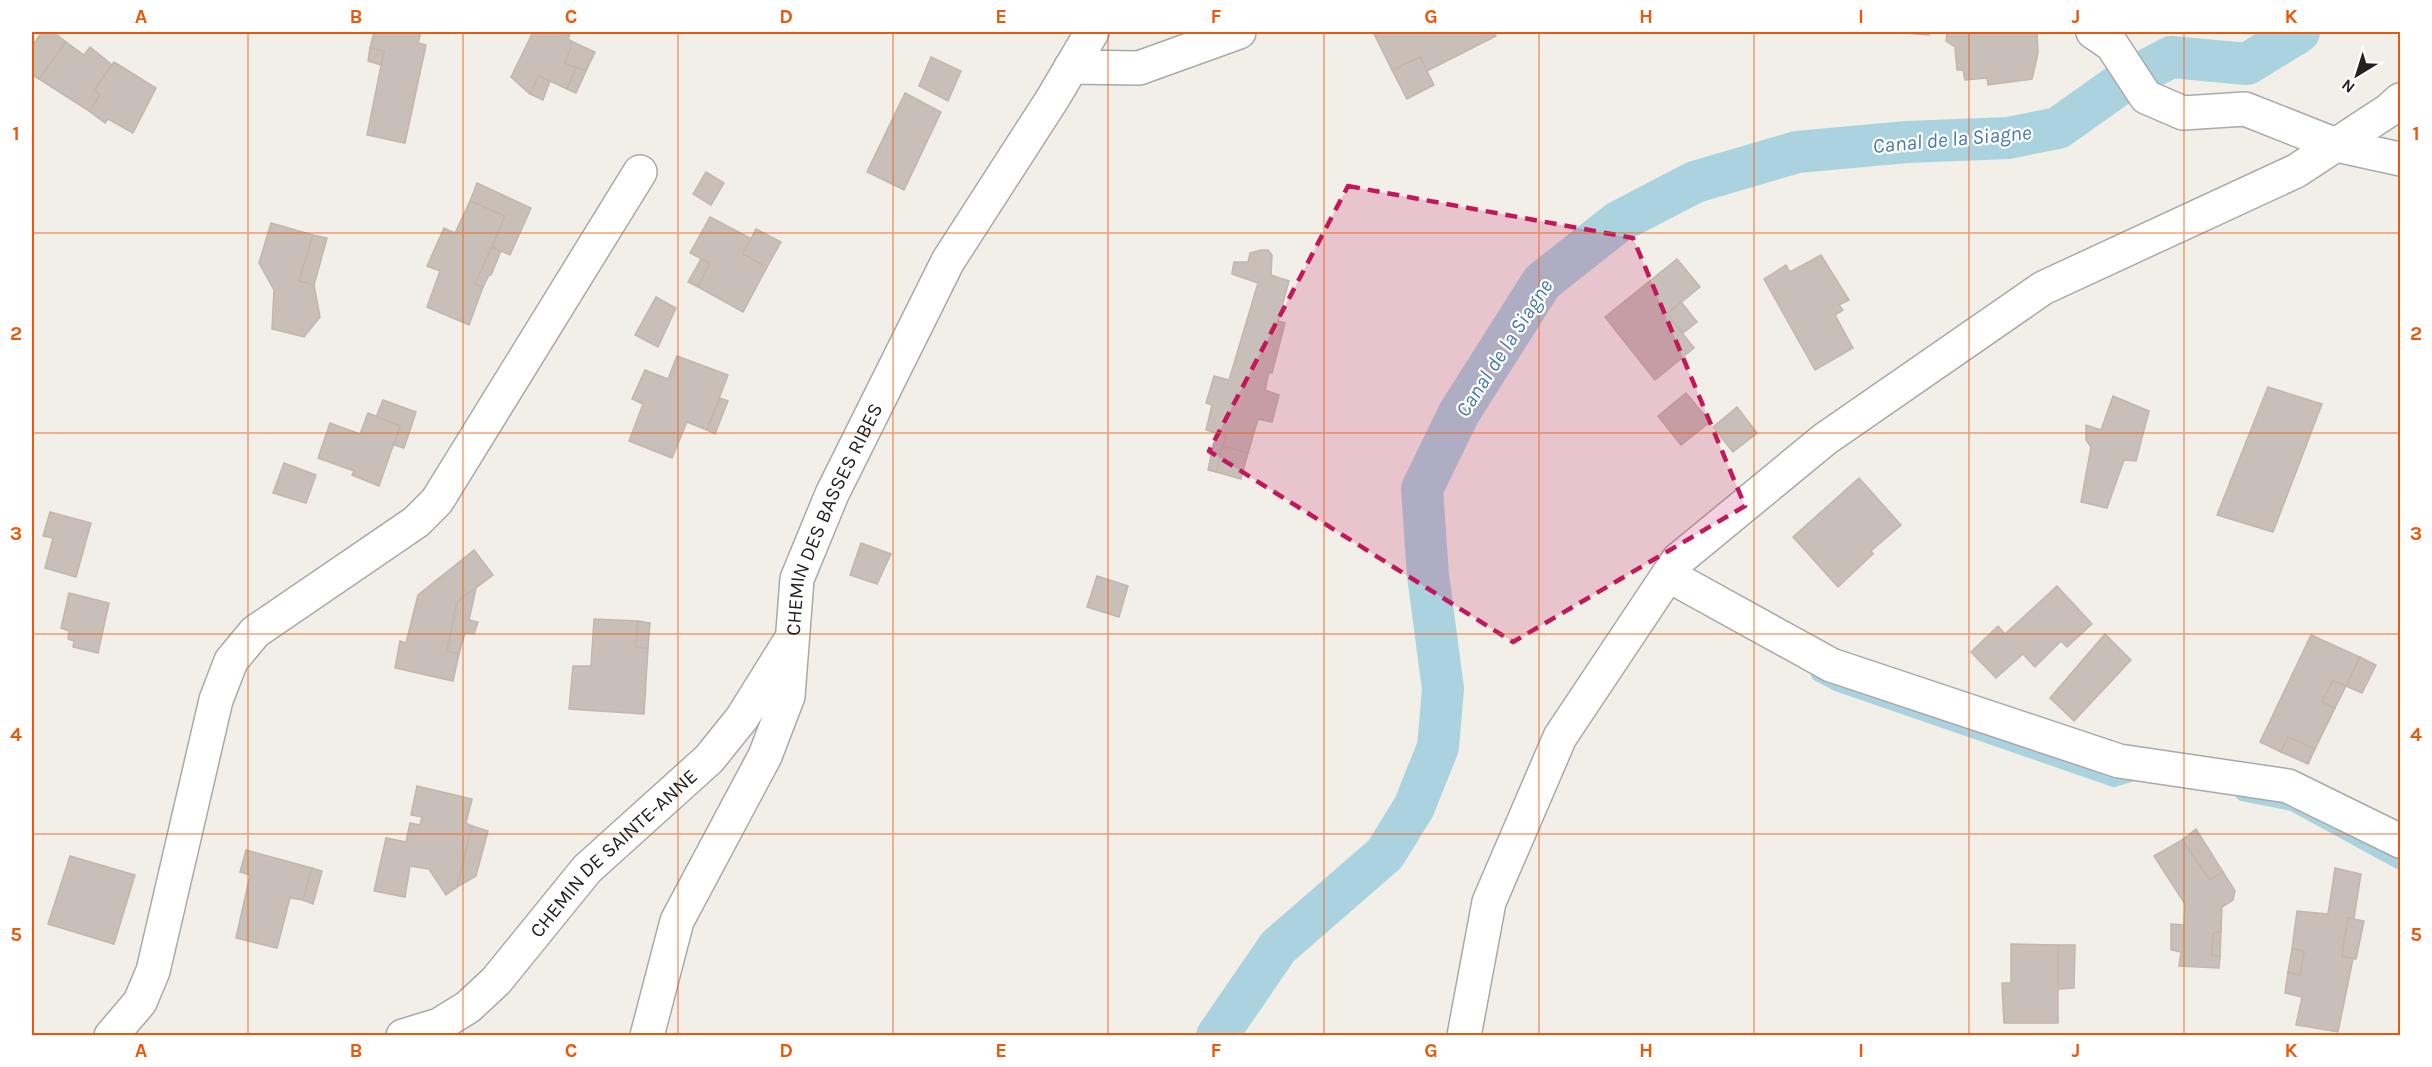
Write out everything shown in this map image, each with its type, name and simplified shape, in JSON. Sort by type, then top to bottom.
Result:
[{"type":"street","name":"CHEMIN DES BASSES RIBES","points":[[647,1035],[677,921],[765,756],[788,696],[796,579],[832,494],[948,261],[1092,32]]},
{"type":"street","points":[[1071,68],[1139,68],[1239,32]]},
{"type":"street","points":[[2093,32],[2112,45],[2146,97],[2183,113],[2245,109],[2336,145],[2400,159]]},
{"type":"street","points":[[1464,1035],[1489,902],[1560,737],[1678,560],[1824,439],[2043,288],[2296,171],[2390,110],[2400,100]]},
{"type":"street","points":[[111,1035],[140,1002],[153,971],[216,700],[231,661],[255,632],[416,522],[437,501],[640,172]]},
{"type":"street","points":[[1668,575],[1831,665],[2119,760],[2288,786],[2400,841]]},
{"type":"street","name":"CHEMIN DE SAINTE-ANNE","points":[[403,1035],[439,1025],[468,1008],[496,981],[587,869],[709,759],[742,718],[793,636]]},
{"type":"highlighted area","points":[[1348,186],[1633,238],[1745,506],[1513,642],[1209,451]]},
{"type":"building","points":[[42,32],[53,32],[66,42],[39,79],[32,75],[32,46]]},
{"type":"building","points":[[374,32],[421,32],[418,43],[426,45],[405,143],[367,135],[384,51],[370,48]]},
{"type":"building","points":[[533,32],[571,32],[568,39],[573,42],[565,63],[576,68],[567,89],[539,76],[530,94],[511,77]]},
{"type":"building","points":[[1379,32],[1493,32],[1496,36],[1427,71],[1420,57],[1392,70],[1374,34]]},
{"type":"building","points":[[1891,32],[1929,32],[1929,35]]},
{"type":"building","points":[[1947,32],[2037,32],[2038,53],[2032,79],[1988,85],[1987,78],[1965,80],[1963,70],[1957,70],[1955,47],[1946,41]]},
{"type":"building","points":[[66,42],[84,55],[90,47],[112,65],[94,90],[100,95],[89,111],[39,79]]},
{"type":"building","points":[[573,42],[595,52],[586,71],[565,63]]},
{"type":"building","points":[[370,48],[384,51],[381,65],[368,61]]},
{"type":"building","points":[[931,57],[961,71],[948,101],[919,86]]},
{"type":"building","points":[[1420,57],[1434,85],[1407,99],[1392,70]]},
{"type":"building","points":[[114,62],[156,88],[133,133],[108,119],[105,123],[89,111],[100,95],[94,90]]},
{"type":"building","points":[[576,68],[586,71],[576,93],[567,89]]},
{"type":"building","points":[[539,76],[550,81],[543,100],[530,94]]},
{"type":"building","points":[[905,93],[941,112],[904,190],[867,172]]},
{"type":"building","points":[[706,172],[724,183],[711,205],[693,194]]},
{"type":"building","points":[[477,183],[531,208],[510,255],[492,247],[505,216],[470,201]]},
{"type":"building","points":[[470,201],[505,216],[475,284],[483,287],[469,325],[427,307],[440,271],[427,266],[444,228],[455,233]]},
{"type":"building","points":[[710,217],[752,239],[743,254],[767,267],[743,312],[698,287],[710,263],[690,253]]},
{"type":"building","points":[[271,223],[313,235],[299,281],[314,285],[320,317],[304,337],[272,329],[274,290],[259,263]]},
{"type":"building","points":[[756,229],[781,242],[767,267],[743,254]]},
{"type":"building","points":[[313,235],[327,238],[314,285],[299,281]]},
{"type":"building","points":[[492,247],[501,251],[483,287],[475,284]]},
{"type":"building","points":[[1268,250],[1272,255],[1271,275],[1289,281],[1278,321],[1285,323],[1272,373],[1269,372],[1265,390],[1279,395],[1272,422],[1258,419],[1248,453],[1223,446],[1226,436],[1206,430],[1212,405],[1206,403],[1214,376],[1229,380],[1258,283],[1232,274],[1234,262],[1248,262],[1250,253]]},
{"type":"building","points":[[1821,255],[1849,300],[1839,305],[1843,310],[1835,315],[1853,348],[1815,370],[1764,279],[1786,265],[1790,272]]},
{"type":"building","points":[[701,259],[710,263],[698,287],[688,282]]},
{"type":"building","points":[[1677,259],[1700,287],[1667,314],[1694,348],[1655,380],[1605,317]]},
{"type":"building","points":[[656,297],[676,308],[658,347],[635,335]]},
{"type":"building","points":[[1681,302],[1697,322],[1683,333],[1667,314]]},
{"type":"building","points":[[677,356],[728,375],[707,430],[687,422],[672,458],[629,441],[643,404],[632,399],[645,370],[668,379]]},
{"type":"building","points":[[2268,387],[2322,404],[2273,532],[2217,515]]},
{"type":"building","points":[[1686,393],[1710,422],[1681,445],[1658,416]]},
{"type":"building","points":[[2113,396],[2149,411],[2136,461],[2124,460],[2107,508],[2081,502],[2091,447],[2086,440],[2086,425],[2101,430]]},
{"type":"building","points":[[720,398],[728,401],[715,434],[707,430]]},
{"type":"building","points":[[383,400],[416,412],[404,448],[394,445],[400,426],[376,417]]},
{"type":"building","points":[[1737,407],[1757,433],[1733,452],[1713,427]]},
{"type":"building","points":[[368,413],[400,426],[379,486],[352,475],[354,471],[318,458],[330,423],[360,434]]},
{"type":"building","points":[[1216,433],[1226,436],[1216,472],[1208,470]]},
{"type":"building","points":[[1223,446],[1248,453],[1241,479],[1216,472]]},
{"type":"building","points":[[284,463],[316,475],[306,503],[273,493]]},
{"type":"building","points":[[1859,478],[1901,525],[1871,551],[1873,554],[1838,587],[1793,537]]},
{"type":"building","points":[[50,512],[91,523],[76,577],[45,568],[53,538],[43,536]]},
{"type":"building","points":[[861,543],[891,554],[877,584],[850,575]]},
{"type":"building","points":[[474,550],[493,575],[457,602],[447,651],[459,654],[453,681],[395,668],[400,641],[406,643],[418,595]]},
{"type":"building","points":[[1097,576],[1128,586],[1119,617],[1087,607]]},
{"type":"building","points":[[2057,586],[2092,624],[2067,647],[2061,641],[2035,667],[2023,654],[1996,678],[1971,652],[1998,626],[2005,634]]},
{"type":"building","points":[[476,588],[469,620],[478,622],[474,634],[465,633],[459,654],[447,651],[457,602]]},
{"type":"building","points":[[69,593],[109,603],[98,653],[73,647],[74,641],[68,639],[69,631],[61,628]]},
{"type":"building","points":[[594,619],[638,621],[636,647],[648,648],[644,714],[569,709],[573,666],[591,666]]},
{"type":"building","points":[[638,621],[650,623],[648,648],[636,647]]},
{"type":"building","points":[[2105,634],[2131,660],[2074,721],[2050,698]]},
{"type":"building","points":[[2311,635],[2360,657],[2346,686],[2333,681],[2322,702],[2335,708],[2315,749],[2288,737],[2281,752],[2260,742]]},
{"type":"building","points":[[2360,657],[2376,665],[2362,693],[2346,686]]},
{"type":"building","points":[[2333,681],[2346,686],[2335,708],[2322,702]]},
{"type":"building","points":[[2288,737],[2315,749],[2308,764],[2281,752]]},
{"type":"building","points":[[417,786],[472,799],[466,823],[472,826],[457,887],[446,895],[429,869],[410,866],[405,897],[374,891],[386,838],[406,842],[410,823],[420,825],[422,817],[411,815]]},
{"type":"building","points":[[472,826],[488,831],[476,876],[457,887]]},
{"type":"building","points":[[2196,829],[2223,872],[2210,880],[2182,840]]},
{"type":"building","points":[[2182,840],[2210,880],[2223,872],[2235,891],[2233,900],[2222,907],[2221,931],[2213,934],[2212,955],[2220,956],[2219,968],[2179,966],[2181,952],[2171,950],[2171,924],[2184,925],[2185,904],[2154,856]]},
{"type":"building","points":[[246,850],[312,868],[303,900],[290,898],[277,948],[236,938],[250,875],[240,872]]},
{"type":"building","points":[[70,856],[135,875],[114,944],[48,924]]},
{"type":"building","points":[[312,868],[322,871],[313,904],[303,900]]},
{"type":"building","points":[[2335,868],[2361,874],[2354,918],[2348,918],[2342,956],[2353,959],[2338,1032],[2296,1025],[2302,997],[2285,993],[2288,972],[2300,975],[2304,951],[2292,949],[2297,911],[2328,914]]},
{"type":"building","points":[[2348,918],[2364,921],[2356,959],[2342,956]]},
{"type":"building","points":[[2221,931],[2220,956],[2212,955],[2213,934]]},
{"type":"building","points":[[2011,944],[2058,945],[2058,1023],[2004,1023],[2002,983],[2011,983]]},
{"type":"building","points":[[2058,945],[2075,945],[2074,988],[2058,989]]},
{"type":"building","points":[[2292,949],[2304,951],[2300,975],[2288,972]]},
{"type":"waterway","name":"Canal de la Siagne","points":[[1217,1036],[1278,947],[1385,854],[1414,807],[1438,747],[1443,689],[1428,575],[1422,489],[1459,413],[1542,282],[1618,222],[1695,182],[1797,152],[1907,142],[2008,138],[2058,128],[2120,84],[2171,57],[2247,64],[2299,32]]},
{"type":"waterway","points":[[1817,675],[1836,685],[2114,781],[2137,774]]},
{"type":"waterway","points":[[2242,795],[2292,805],[2400,864]]}]
